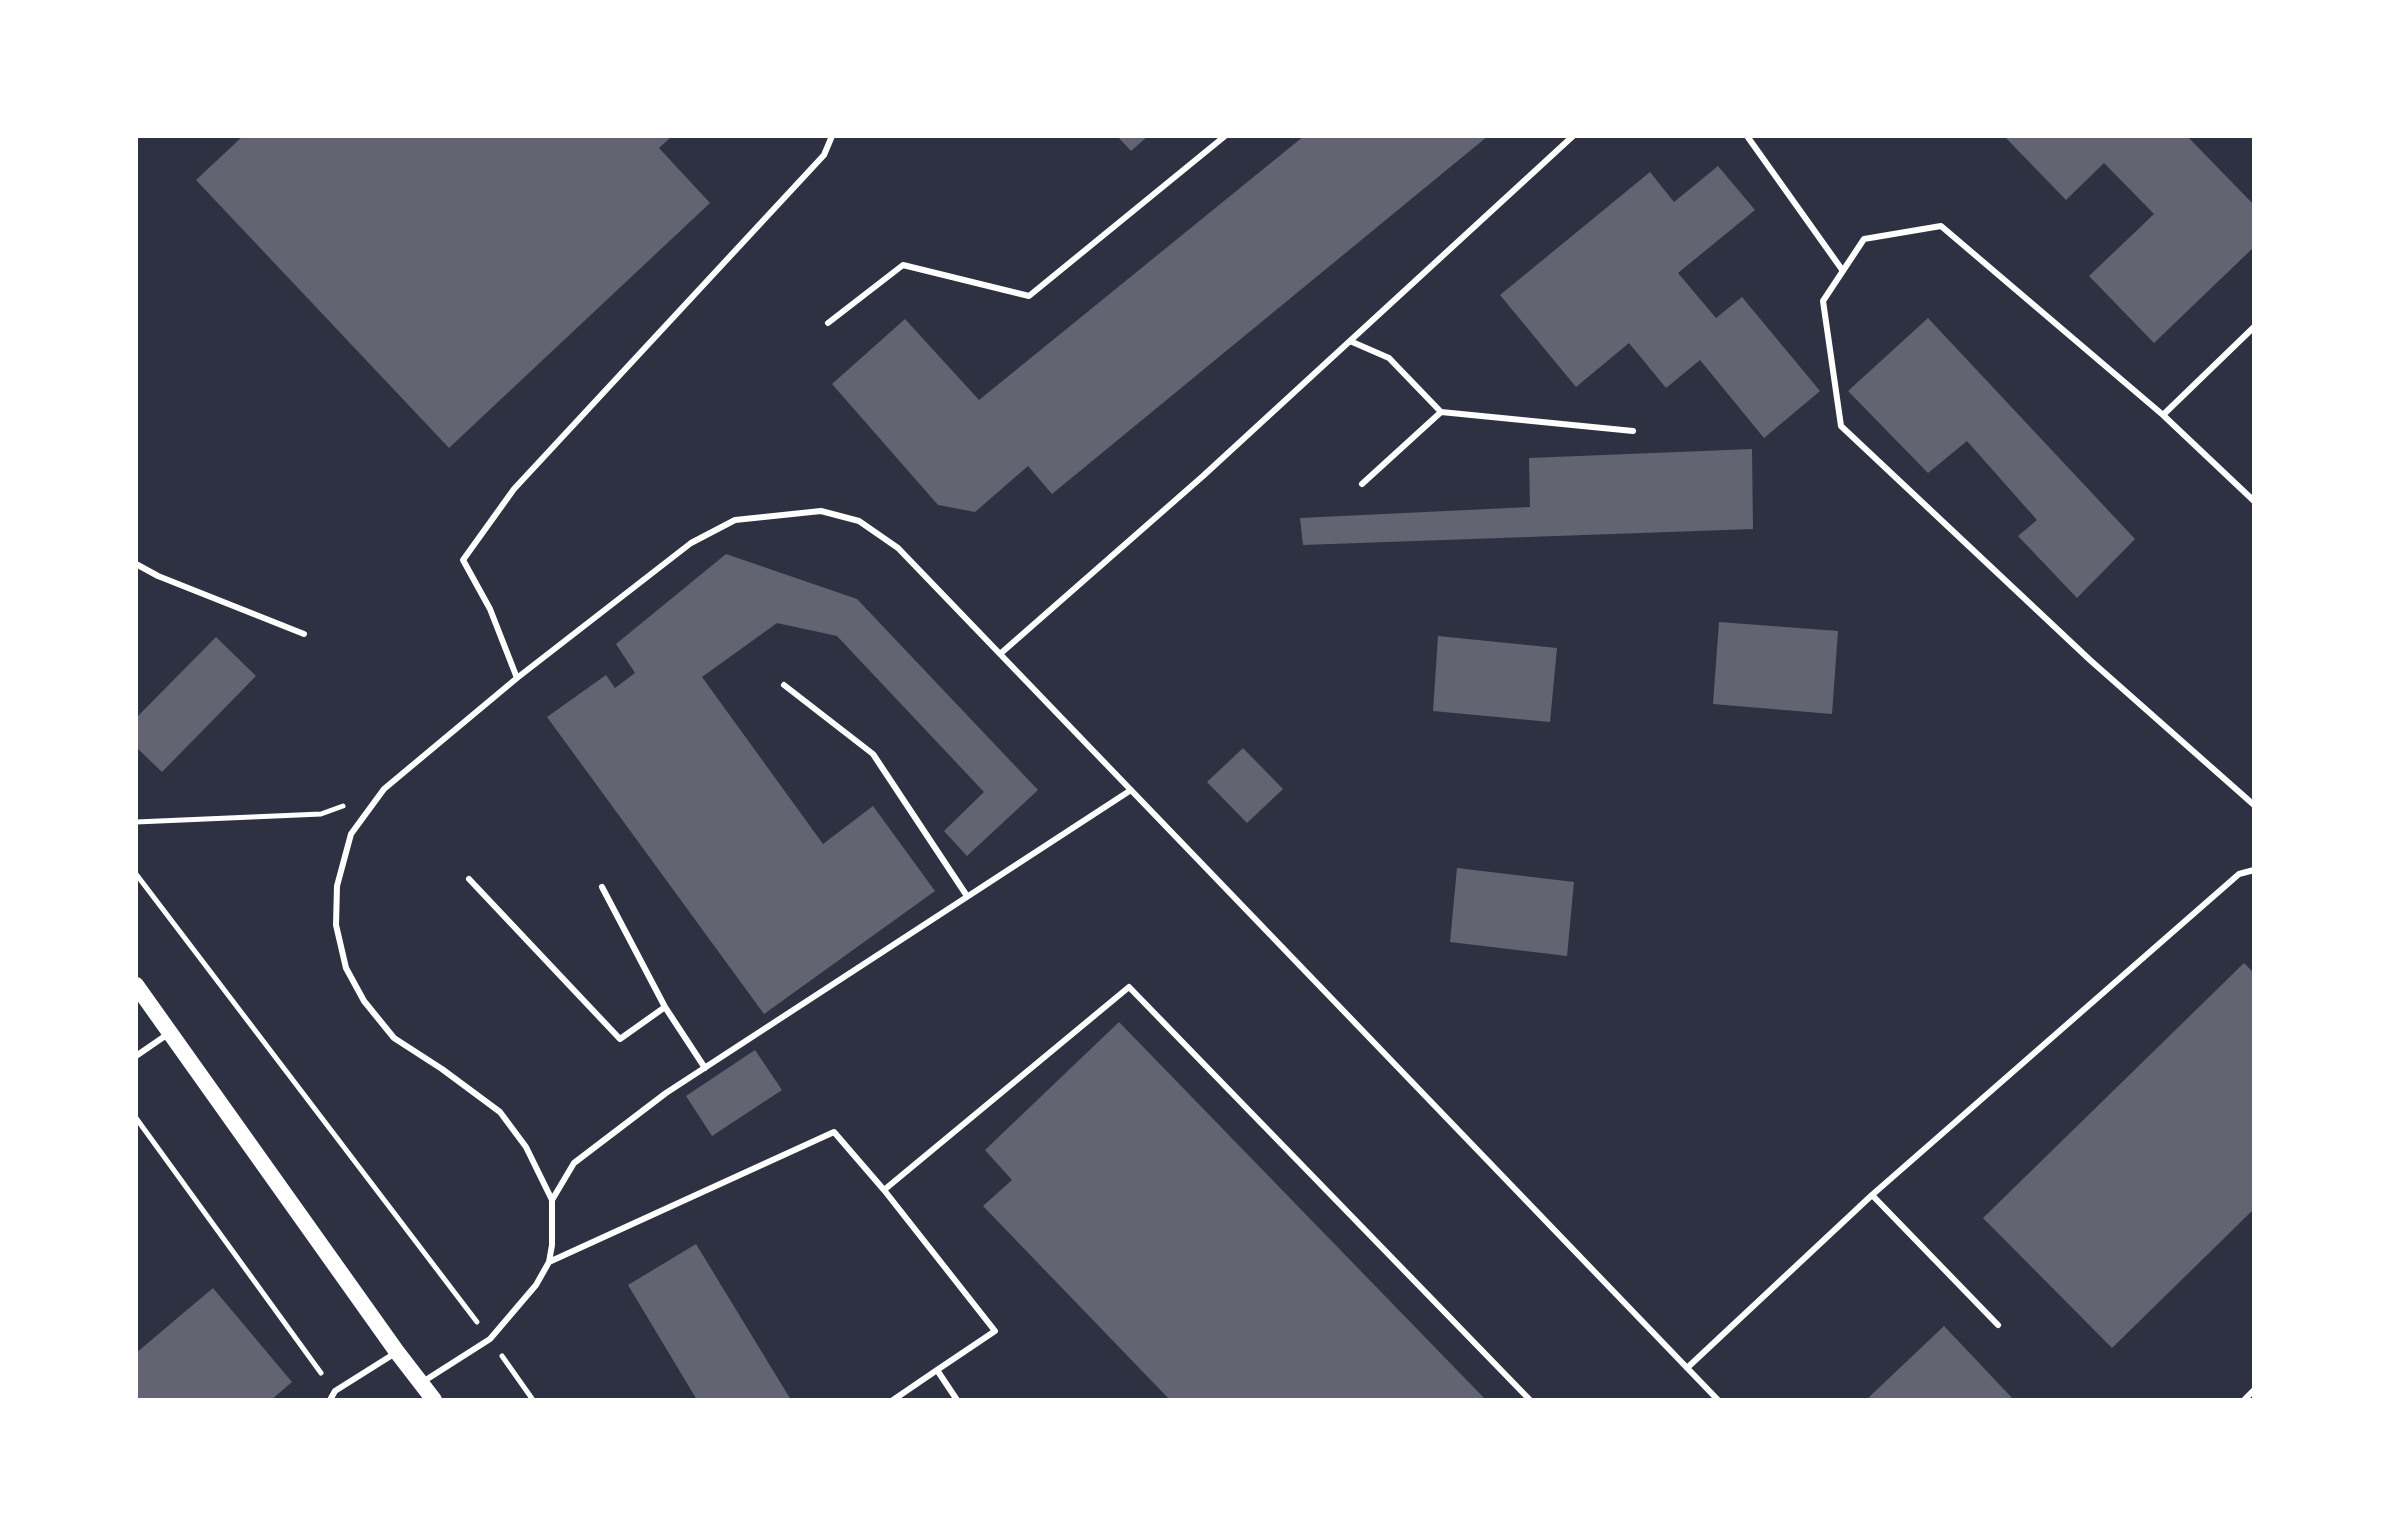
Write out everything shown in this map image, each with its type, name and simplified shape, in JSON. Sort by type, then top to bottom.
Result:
[{"type":"main road","points":[[136,985],[434,1400]]},
{"type":"lane","points":[[517,678],[490,609],[463,560],[514,489],[824,155],[832,136]]},
{"type":"lane","points":[[828,323],[903,265],[1029,296],[1225,136]]},
{"type":"lane","points":[[1000,654],[1203,476],[1573,136]]},
{"type":"lane","points":[[1747,136],[1843,271]]},
{"type":"lane","points":[[2254,501],[2163,415],[1941,226],[1864,239],[1823,301],[1841,426],[2090,660],[2254,805]]},
{"type":"lane","points":[[2163,415],[2254,327]]},
{"type":"lane","points":[[1350,341],[1389,358],[1441,412],[1633,431]]},
{"type":"lane","points":[[1362,484],[1441,412]]},
{"type":"lane","points":[[421,1383],[490,1339],[515,1312],[549,1262],[552,1200],[526,1147],[500,1112],[394,1038],[364,1001],[346,968],[336,925],[337,886],[351,834],[384,789],[517,678],[691,543],[735,520],[821,511],[859,521],[898,548],[1718,1400]]},
{"type":"lane","points":[[136,564],[158,576],[304,634]]},
{"type":"lane","points":[[784,685],[873,754],[967,896]]},
{"type":"lane","points":[[552,1200],[574,1163],[642,1111],[1131,790]]},
{"type":"lane","points":[[1687,1368],[1872,1195],[2239,874],[2254,870]]},
{"type":"lane","points":[[469,879],[620,1039],[665,1007]]},
{"type":"lane","points":[[602,887],[665,1007],[705,1068]]},
{"type":"lane","points":[[884,1190],[1129,987],[1530,1400]]},
{"type":"lane","points":[[136,1056],[171,1032]]},
{"type":"lane","points":[[549,1262],[834,1132],[995,1331],[893,1400]]},
{"type":"lane","points":[[1872,1195],[1998,1325]]},
{"type":"lane","points":[[330,1400],[335,1391],[397,1352]]},
{"type":"lane","points":[[937,1370],[957,1400]]},
{"type":"lane","points":[[2244,1400],[2254,1390]]},
{"type":"path","points":[[136,822],[321,814],[384,789]]},
{"type":"path","points":[[136,874],[490,1339],[533,1400]]},
{"type":"path","points":[[136,1118],[335,1391]]},
{"type":"building","points":[[243,136],[672,136],[659,148],[710,203],[449,448],[196,180]]},
{"type":"building","points":[[1117,136],[1148,136],[1131,151]]},
{"type":"building","points":[[1304,136],[1488,136],[1052,494],[1028,466],[975,512],[938,505],[832,384],[905,319],[979,400]]},
{"type":"building","points":[[2004,136],[2187,136],[2254,205],[2254,247],[2154,343],[2089,276],[2154,214],[2104,163],[2066,200]]},
{"type":"building","points":[[1718,166],[1755,210],[1678,273],[1716,318],[1742,297],[1820,391],[1764,438],[1700,360],[1666,388],[1629,343],[1576,387],[1500,295],[1650,172],[1674,202]]},
{"type":"building","points":[[1928,318],[2135,539],[2077,598],[2018,536],[2037,520],[1967,441],[1928,473],[1848,391]]},
{"type":"building","points":[[1752,449],[1753,529],[1303,545],[1300,518],[1530,507],[1529,458]]},
{"type":"building","points":[[726,554],[857,599],[1038,790],[967,856],[944,831],[984,792],[837,636],[777,623],[702,677],[823,844],[873,806],[935,891],[764,1014],[547,717],[606,675],[615,688],[635,673],[616,644]]},
{"type":"building","points":[[1719,622],[1838,631],[1832,714],[1713,704]]},
{"type":"building","points":[[1438,636],[1557,648],[1550,722],[1433,711]]},
{"type":"building","points":[[216,637],[256,676],[162,772],[136,747],[136,718]]},
{"type":"building","points":[[1243,748],[1283,789],[1247,823],[1207,782]]},
{"type":"building","points":[[1457,868],[1574,882],[1567,956],[1450,942]]},
{"type":"building","points":[[2244,963],[2254,973],[2254,1209],[2112,1348],[1983,1218]]},
{"type":"building","points":[[1119,1022],[1486,1400],[1170,1400],[983,1206],[1012,1180],[985,1150]]},
{"type":"building","points":[[755,1050],[782,1090],[712,1136],[686,1096]]},
{"type":"building","points":[[696,1244],[791,1400],[697,1400],[628,1285]]},
{"type":"building","points":[[213,1288],[292,1382],[271,1400],[136,1400],[136,1353]]},
{"type":"building","points":[[1944,1326],[2014,1400],[1866,1400]]}]
